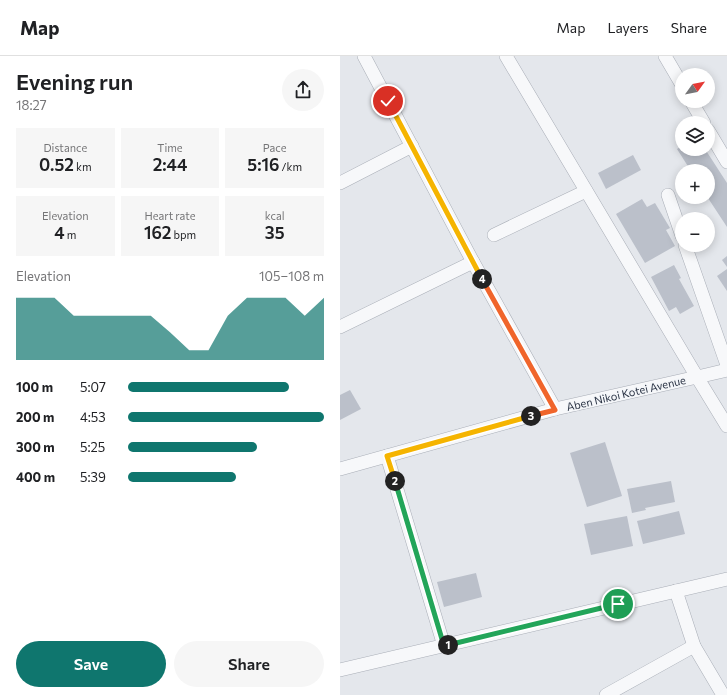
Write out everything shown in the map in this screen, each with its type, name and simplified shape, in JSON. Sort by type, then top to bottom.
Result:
[{"type":"street","points":[[364,56],[473,262],[555,410]]},
{"type":"street","points":[[506,56],[727,426]]},
{"type":"street","points":[[665,56],[675,73]]},
{"type":"street","points":[[715,142],[727,162]]},
{"type":"street","points":[[340,183],[412,146]]},
{"type":"street","points":[[494,235],[586,191]]},
{"type":"street","points":[[668,195],[675,216]]},
{"type":"street","points":[[687,252],[727,365]]},
{"type":"street","points":[[340,327],[473,262]]},
{"type":"street","name":"Aben Nikoi Kotei Avenue","points":[[340,470],[555,410],[727,370]]},
{"type":"street","points":[[387,456],[444,646]]},
{"type":"street","points":[[340,670],[727,579]]},
{"type":"street","points":[[676,591],[694,646],[723,695]]},
{"type":"street","points":[[606,695],[694,646]]},
{"type":"building","points":[[633,155],[641,170],[606,189],[598,173]]},
{"type":"building","points":[[681,156],[710,156],[715,164],[687,164]]},
{"type":"building","points":[[715,164],[727,183],[727,227],[712,204],[715,204]]},
{"type":"building","points":[[642,199],[647,207],[655,203],[670,228],[666,230],[675,246],[645,263],[616,214]]},
{"type":"building","points":[[727,256],[727,267],[722,260]]},
{"type":"building","points":[[674,265],[681,278],[679,279],[694,306],[680,314],[676,307],[669,311],[651,277]]},
{"type":"building","points":[[727,269],[727,291],[717,276]]},
{"type":"building","points":[[350,390],[361,409],[340,420],[340,395]]},
{"type":"building","points":[[605,442],[622,496],[587,507],[570,453]]},
{"type":"building","points":[[671,481],[675,502],[645,508],[646,510],[632,513],[627,489]]},
{"type":"building","points":[[679,511],[685,534],[643,544],[637,521]]},
{"type":"building","points":[[627,516],[633,546],[591,555],[584,524]]},
{"type":"building","points":[[476,573],[482,597],[444,607],[437,582]]},
{"type":"route","points":[[388,101],[473,262],[555,410],[387,456],[444,646],[618,604]]}]
